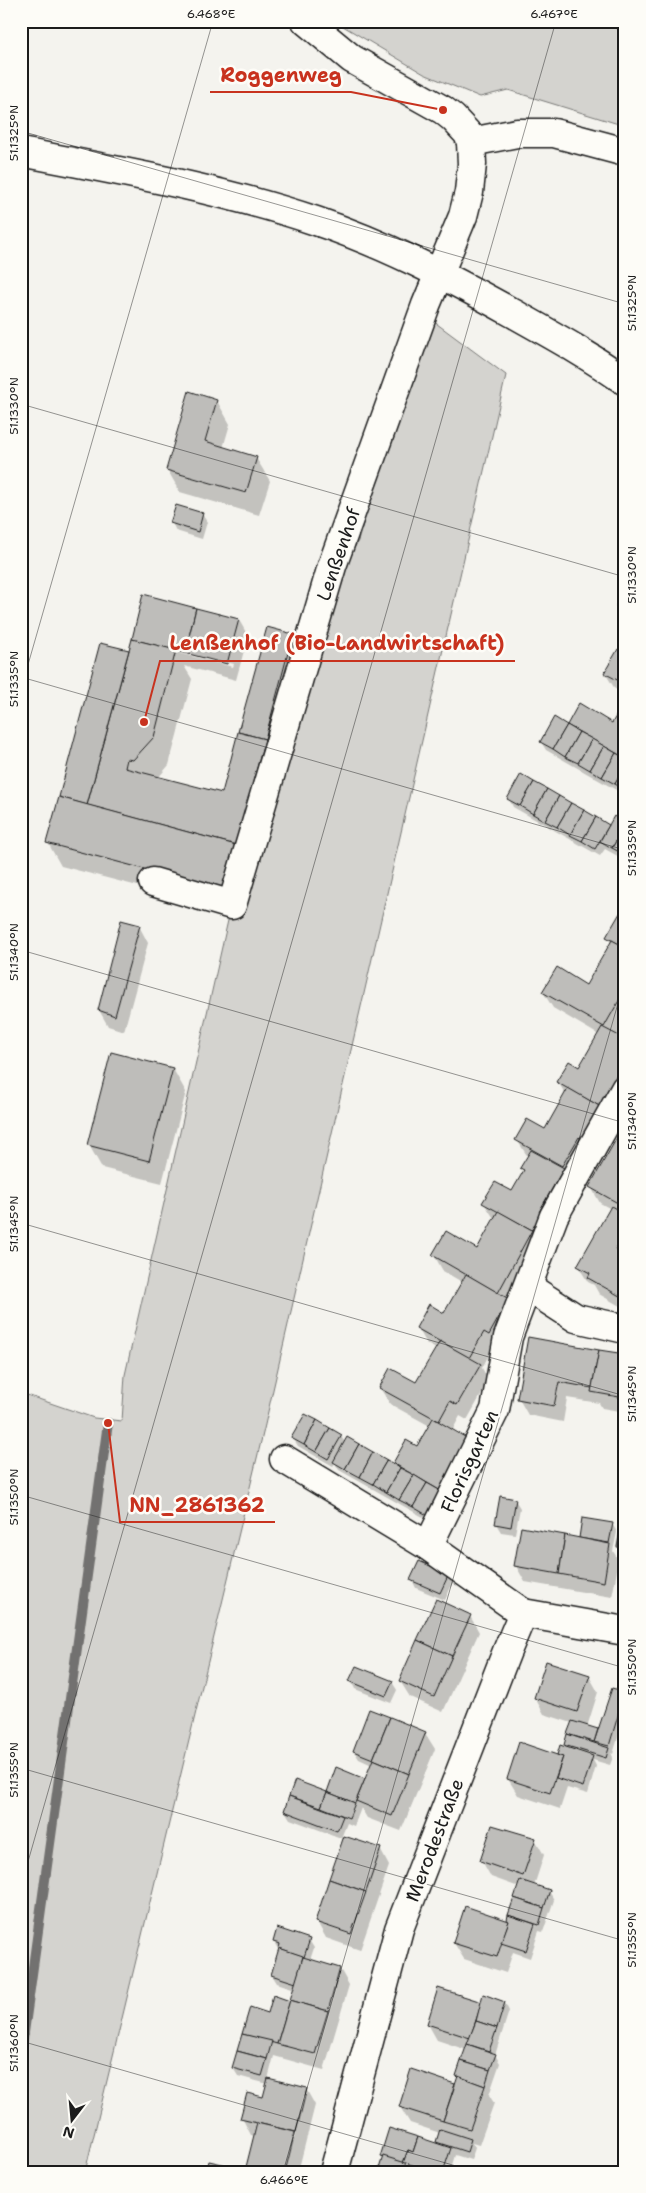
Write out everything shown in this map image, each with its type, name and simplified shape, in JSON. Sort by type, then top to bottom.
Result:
[{"type":"street","points":[[306,21],[352,59],[443,110],[462,126],[471,142],[472,164],[468,198],[441,273]]},
{"type":"street","points":[[471,142],[517,133],[554,133],[625,152]]},
{"type":"street","points":[[21,152],[209,191],[278,209],[354,234],[441,273],[595,359],[625,381]]},
{"type":"street","name":"Lenßenhof","points":[[153,882],[232,905],[332,566],[426,305],[441,273]]},
{"type":"street","name":"Florisgarten","points":[[428,1546],[496,1410],[508,1337],[554,1216],[625,1089]]},
{"type":"street","points":[[528,1287],[576,1318],[625,1329]]},
{"type":"street","points":[[284,1460],[428,1546],[524,1613],[625,1631]]},
{"type":"street","name":"Merodestraße","points":[[334,2172],[378,2015],[399,1928],[507,1651],[524,1613]]},
{"type":"shaded area","points":[[339,21],[625,21],[625,126],[508,90],[480,97],[424,74],[343,26]]},
{"type":"shaded area","points":[[433,321],[506,375],[264,1429],[85,2172],[21,2172],[21,1393],[94,1418],[122,1421],[125,1375],[229,916],[335,583],[358,541],[378,473]]},
{"type":"building","points":[[189,391],[217,400],[205,441],[257,457],[246,493],[166,470]]},
{"type":"building","points":[[176,505],[203,513],[198,532],[170,523]]},
{"type":"building","points":[[625,590],[625,611],[616,606]]},
{"type":"building","points":[[143,594],[196,608],[185,653],[132,639]]},
{"type":"building","points":[[196,608],[239,619],[227,664],[185,653]]},
{"type":"building","points":[[267,627],[293,634],[265,739],[238,732]]},
{"type":"building","points":[[132,639],[176,650],[154,737],[133,760],[127,759],[125,768],[222,793],[238,732],[265,739],[236,845],[87,805]]},
{"type":"building","points":[[100,643],[129,650],[87,805],[59,797]]},
{"type":"building","points":[[618,649],[625,653],[625,684],[604,673]]},
{"type":"building","points":[[625,701],[625,758],[567,725],[579,703],[612,723]]},
{"type":"building","points":[[554,717],[567,725],[553,749],[540,742]]},
{"type":"building","points":[[567,725],[579,732],[565,757],[553,749]]},
{"type":"building","points":[[579,732],[592,739],[578,763],[565,757]]},
{"type":"building","points":[[592,739],[604,746],[590,770],[578,763]]},
{"type":"building","points":[[604,746],[616,753],[602,777],[590,770]]},
{"type":"building","points":[[616,753],[625,758],[625,766],[615,784],[602,777]]},
{"type":"building","points":[[625,766],[625,790],[615,784]]},
{"type":"building","points":[[521,774],[534,782],[520,806],[507,799]]},
{"type":"building","points":[[534,782],[547,789],[533,814],[520,806]]},
{"type":"building","points":[[547,789],[559,796],[545,821],[533,814]]},
{"type":"building","points":[[559,796],[571,803],[557,827],[545,821]]},
{"type":"building","points":[[59,797],[236,845],[224,890],[46,843]]},
{"type":"building","points":[[571,803],[584,810],[570,835],[557,827]]},
{"type":"building","points":[[584,810],[596,817],[582,841],[570,835]]},
{"type":"building","points":[[614,816],[625,823],[625,826],[612,848],[600,841]]},
{"type":"building","points":[[596,817],[609,825],[595,849],[582,841]]},
{"type":"building","points":[[625,826],[625,855],[612,848]]},
{"type":"building","points":[[620,913],[625,916],[625,947],[606,937]]},
{"type":"building","points":[[121,920],[140,925],[115,1016],[98,1010]]},
{"type":"building","points":[[612,940],[625,947],[625,990],[604,1027],[542,992],[557,967],[586,985]]},
{"type":"building","points":[[602,1027],[625,1039],[625,1066],[601,1107],[556,1082],[569,1061],[579,1067]]},
{"type":"building","points":[[111,1052],[173,1068],[149,1161],[87,1145]]},
{"type":"building","points":[[568,1088],[601,1107],[583,1140],[579,1137],[562,1166],[515,1140],[527,1119],[545,1129]]},
{"type":"building","points":[[623,1127],[625,1128],[625,1207],[589,1187]]},
{"type":"building","points":[[531,1150],[564,1168],[539,1212],[541,1213],[532,1230],[482,1203],[495,1182],[512,1191],[524,1170],[520,1168]]},
{"type":"building","points":[[611,1206],[625,1214],[625,1231],[615,1249],[623,1253],[625,1249],[625,1299],[588,1278],[590,1273],[577,1266]]},
{"type":"building","points":[[498,1211],[532,1230],[498,1293],[432,1255],[446,1231],[477,1249]]},
{"type":"building","points":[[466,1274],[509,1299],[489,1335],[484,1332],[469,1358],[416,1328],[429,1304],[444,1313]]},
{"type":"building","points":[[528,1337],[599,1350],[592,1388],[559,1382],[554,1406],[517,1399]]},
{"type":"building","points":[[440,1341],[481,1364],[457,1405],[450,1401],[439,1421],[379,1388],[390,1368],[416,1382]]},
{"type":"building","points":[[599,1350],[625,1354],[625,1398],[591,1392]]},
{"type":"building","points":[[305,1414],[317,1420],[304,1445],[291,1438]]},
{"type":"building","points":[[433,1418],[470,1440],[441,1491],[393,1463],[406,1440],[417,1446]]},
{"type":"building","points":[[317,1420],[330,1428],[316,1452],[304,1445]]},
{"type":"building","points":[[330,1428],[342,1435],[328,1459],[316,1452]]},
{"type":"building","points":[[347,1437],[359,1444],[345,1469],[333,1462]]},
{"type":"building","points":[[359,1444],[373,1452],[360,1477],[345,1469]]},
{"type":"building","points":[[373,1452],[387,1460],[373,1484],[360,1477]]},
{"type":"building","points":[[387,1460],[400,1468],[386,1492],[373,1484]]},
{"type":"building","points":[[400,1468],[414,1475],[399,1500],[386,1492]]},
{"type":"building","points":[[414,1475],[427,1483],[413,1507],[399,1500]]},
{"type":"building","points":[[427,1483],[441,1491],[427,1515],[413,1507]]},
{"type":"building","points":[[500,1496],[516,1499],[511,1527],[495,1524]]},
{"type":"building","points":[[582,1518],[613,1523],[609,1543],[579,1538]]},
{"type":"building","points":[[622,1519],[625,1520],[625,1548],[617,1547]]},
{"type":"building","points":[[521,1527],[565,1535],[559,1574],[514,1566]]},
{"type":"building","points":[[565,1535],[610,1544],[604,1582],[559,1574]]},
{"type":"building","points":[[419,1561],[449,1574],[440,1593],[410,1580]]},
{"type":"building","points":[[436,1599],[471,1615],[452,1656],[417,1640]]},
{"type":"building","points":[[417,1640],[452,1656],[434,1697],[399,1681]]},
{"type":"building","points":[[546,1661],[590,1675],[577,1712],[534,1698]]},
{"type":"building","points":[[356,1666],[393,1681],[386,1696],[349,1681]]},
{"type":"building","points":[[612,1688],[625,1692],[609,1746],[594,1742]]},
{"type":"building","points":[[625,1692],[625,1717],[618,1714]]},
{"type":"building","points":[[369,1709],[390,1717],[373,1759],[353,1751]]},
{"type":"building","points":[[390,1717],[426,1732],[409,1774],[373,1759]]},
{"type":"building","points":[[572,1721],[598,1729],[594,1742],[567,1734]]},
{"type":"building","points":[[567,1734],[609,1748],[606,1758],[564,1745]]},
{"type":"building","points":[[519,1742],[563,1757],[550,1793],[507,1779]]},
{"type":"building","points":[[560,1745],[593,1756],[583,1787],[556,1778],[563,1757],[557,1755]]},
{"type":"building","points":[[373,1759],[409,1774],[392,1816],[356,1801]]},
{"type":"building","points":[[336,1767],[365,1779],[355,1803],[327,1792]]},
{"type":"building","points":[[295,1780],[327,1792],[321,1807],[289,1796]]},
{"type":"building","points":[[327,1792],[355,1803],[349,1818],[321,1807]]},
{"type":"building","points":[[289,1796],[343,1816],[337,1831],[284,1811]]},
{"type":"building","points":[[492,1825],[536,1838],[523,1876],[480,1861]]},
{"type":"building","points":[[344,1836],[381,1848],[366,1892],[329,1879]]},
{"type":"building","points":[[329,1879],[366,1892],[351,1934],[315,1922]]},
{"type":"building","points":[[520,1880],[550,1890],[544,1908],[514,1898]]},
{"type":"building","points":[[514,1898],[544,1908],[539,1925],[508,1915]]},
{"type":"building","points":[[465,1906],[509,1921],[497,1957],[453,1943]]},
{"type":"building","points":[[508,1915],[535,1924],[526,1951],[501,1943],[509,1921],[507,1920]]},
{"type":"building","points":[[277,1928],[310,1939],[304,1957],[279,1948],[280,1944],[273,1942]]},
{"type":"building","points":[[279,1948],[303,1956],[296,1983],[271,1975]]},
{"type":"building","points":[[303,1957],[340,1968],[328,2011],[290,2000]]},
{"type":"building","points":[[438,1988],[482,2002],[470,2038],[427,2024]]},
{"type":"building","points":[[483,1994],[505,2002],[497,2028],[476,2021]]},
{"type":"building","points":[[273,1995],[290,2001],[277,2044],[242,2034],[250,2007],[268,2013]]},
{"type":"building","points":[[290,2000],[328,2011],[315,2054],[277,2044]]},
{"type":"building","points":[[476,2021],[497,2028],[489,2051],[467,2044]]},
{"type":"building","points":[[242,2034],[272,2041],[267,2059],[237,2051]]},
{"type":"building","points":[[467,2044],[496,2054],[490,2070],[461,2061]]},
{"type":"building","points":[[237,2051],[267,2059],[262,2076],[232,2068]]},
{"type":"building","points":[[461,2061],[490,2070],[485,2086],[456,2076]]},
{"type":"building","points":[[411,2069],[455,2084],[443,2121],[399,2107]]},
{"type":"building","points":[[458,2076],[485,2086],[470,2129],[443,2121]]},
{"type":"building","points":[[268,2078],[307,2088],[296,2132],[240,2119],[247,2093],[263,2097]]},
{"type":"building","points":[[257,2123],[295,2132],[285,2172],[267,2172],[246,2167]]},
{"type":"building","points":[[389,2128],[418,2137],[413,2152],[408,2150],[403,2163],[380,2157]]},
{"type":"building","points":[[440,2129],[471,2139],[467,2152],[436,2142]]},
{"type":"building","points":[[418,2137],[451,2148],[443,2172],[432,2172],[403,2163],[408,2150],[413,2152]]},
{"type":"building","points":[[383,2156],[432,2171],[432,2172],[378,2172]]},
{"type":"building","points":[[209,2161],[240,2168],[239,2172],[206,2172]]},
{"type":"waterway","points":[[21,2054],[108,1423]]},
{"type":"place","name":"Roggenweg","points":[[443,110]]},
{"type":"place","name":"Lenßenhof (Bio-Landwirtschaft)","points":[[144,722]]},
{"type":"place","name":"NN_2861362","points":[[108,1423]]}]
